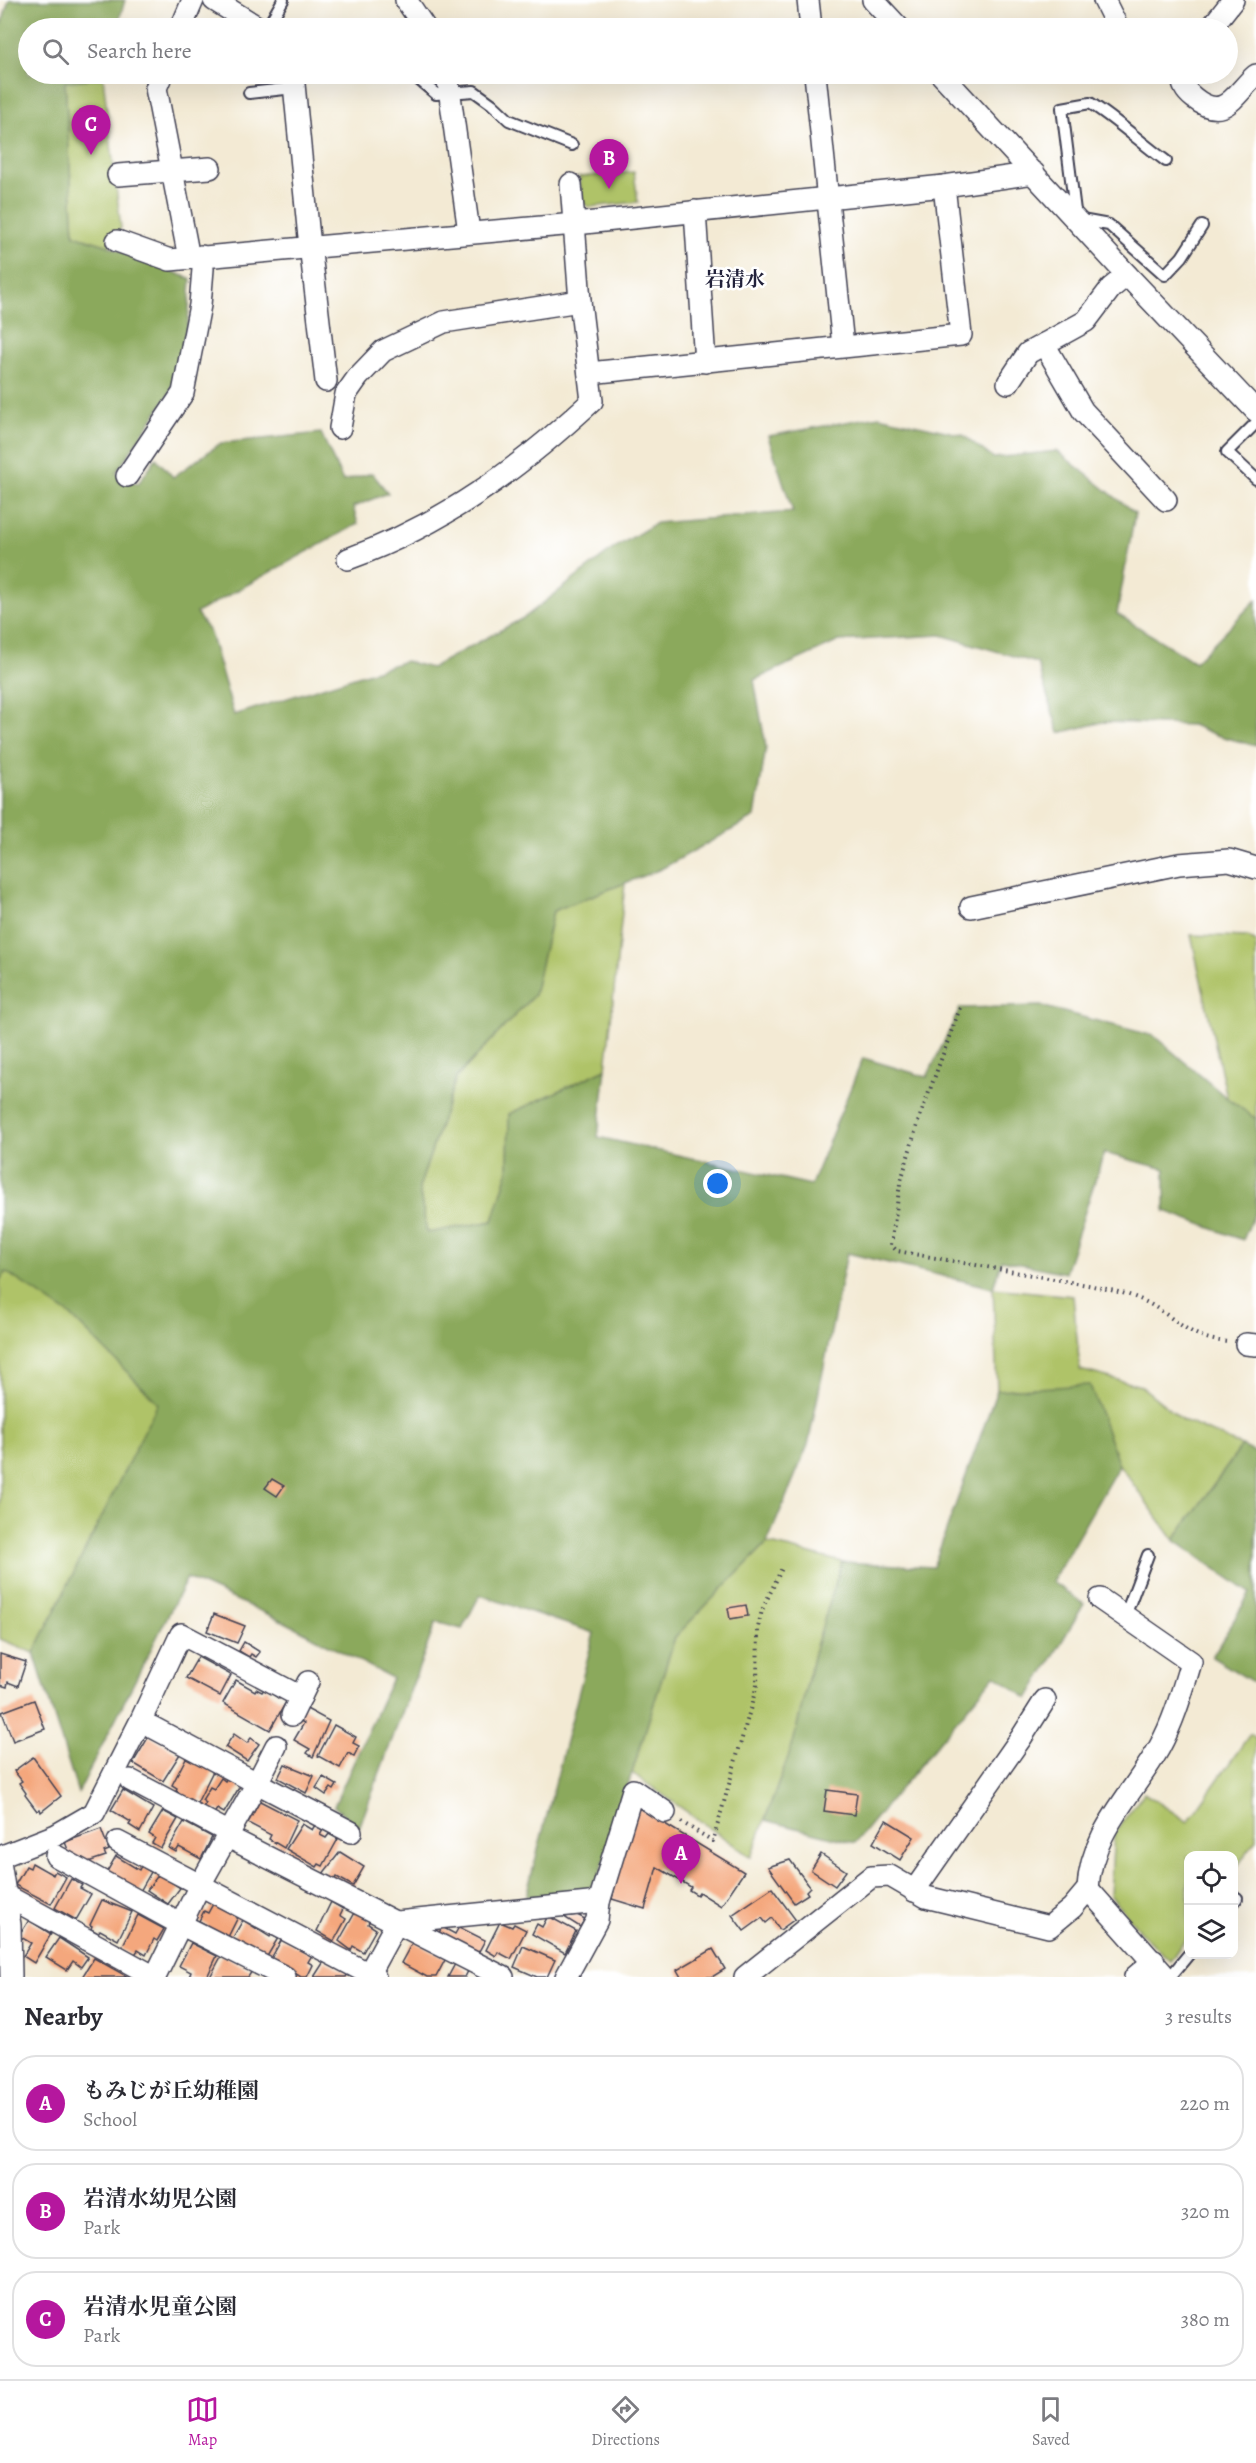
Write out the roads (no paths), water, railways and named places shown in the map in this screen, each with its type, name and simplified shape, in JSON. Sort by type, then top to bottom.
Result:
[{"type":"street","points":[[185,18],[193,0]]},
{"type":"street","points":[[214,0],[243,18]]},
{"type":"street","points":[[406,0],[418,18]]},
{"type":"street","points":[[808,0],[810,18]]},
{"type":"street","points":[[873,0],[890,18]]},
{"type":"street","points":[[1104,0],[1113,18]]},
{"type":"street","points":[[1219,18],[1233,0]]},
{"type":"street","points":[[1184,84],[1185,91],[1201,103],[1217,108],[1232,103],[1253,83]]},
{"type":"street","points":[[127,476],[183,393],[200,305],[203,269],[195,257],[172,171],[156,88],[158,84]]},
{"type":"street","points":[[294,84],[326,381]]},
{"type":"street","points":[[448,84],[469,232]]},
{"type":"street","points":[[816,84],[843,346]]},
{"type":"street","points":[[950,84],[1256,411]]},
{"type":"street","points":[[118,175],[210,168]]},
{"type":"street","points":[[117,241],[170,260],[575,224],[944,186],[1034,173]]},
{"type":"street","points":[[348,559],[389,544],[490,486],[542,447],[592,401],[580,301],[572,184]]},
{"type":"street","points":[[589,373],[961,335],[944,186]]},
{"type":"street","points":[[695,211],[705,362]]},
{"type":"street","points":[[1008,383],[1028,353],[1086,321],[1111,288],[1127,275]]},
{"type":"street","points":[[340,428],[346,394],[358,376],[383,351],[444,322],[580,301]]},
{"type":"street","points":[[1044,344],[1083,411],[1166,500]]},
{"type":"street","points":[[971,907],[1189,862],[1229,860],[1256,868]]},
{"type":"street","points":[[746,1977],[871,1877],[890,1876],[926,1897],[1049,1927],[1071,1908],[1088,1889],[1088,1872],[1110,1820],[1158,1748],[1178,1706],[1191,1662],[1100,1599]]},
{"type":"street","points":[[0,1857],[56,1835],[94,1813],[182,1634],[300,1698]]},
{"type":"street","points":[[914,1891],[1045,1700]]},
{"type":"street","points":[[152,1727],[351,1832]]},
{"type":"street","points":[[6,1896],[155,1977],[200,1885],[276,1746]]},
{"type":"street","points":[[130,1780],[228,1835],[503,1977]]},
{"type":"street","points":[[566,1977],[597,1920],[599,1902],[633,1790],[665,1812]]},
{"type":"street","points":[[118,1842],[370,1976],[397,1922]]},
{"type":"street","points":[[56,1856],[180,1924],[285,1977]]},
{"type":"street","points":[[0,1862],[10,1924],[11,1977]]},
{"type":"street","points":[[1088,1889],[1160,1969],[1136,1977]]},
{"type":"street","points":[[397,1922],[599,1902]]},
{"type":"lane","points":[[273,18],[283,0]]},
{"type":"lane","points":[[249,93],[283,84]]},
{"type":"lane","points":[[424,84],[436,94],[447,84]]},
{"type":"lane","points":[[451,84],[474,91],[509,120],[572,145]]},
{"type":"lane","points":[[1166,161],[1137,140],[1113,118],[1090,103],[1062,108],[1076,219],[1109,225],[1165,275],[1182,257],[1202,225]]},
{"type":"lane","points":[[1256,423],[1227,452],[1256,479]]},
{"type":"lane","points":[[1125,1616],[1148,1555]]},
{"type":"lane","points":[[1170,1977],[1185,1959]]},
{"type":"place","name":"岩清水児童公園","points":[[91,155]]},
{"type":"place","name":"岩清水幼児公園","points":[[609,189]]},
{"type":"place","name":"もみじが丘幼稚園","points":[[681,1884]]},
{"type":"district","name":"岩清水","points":[[735,279]]}]
